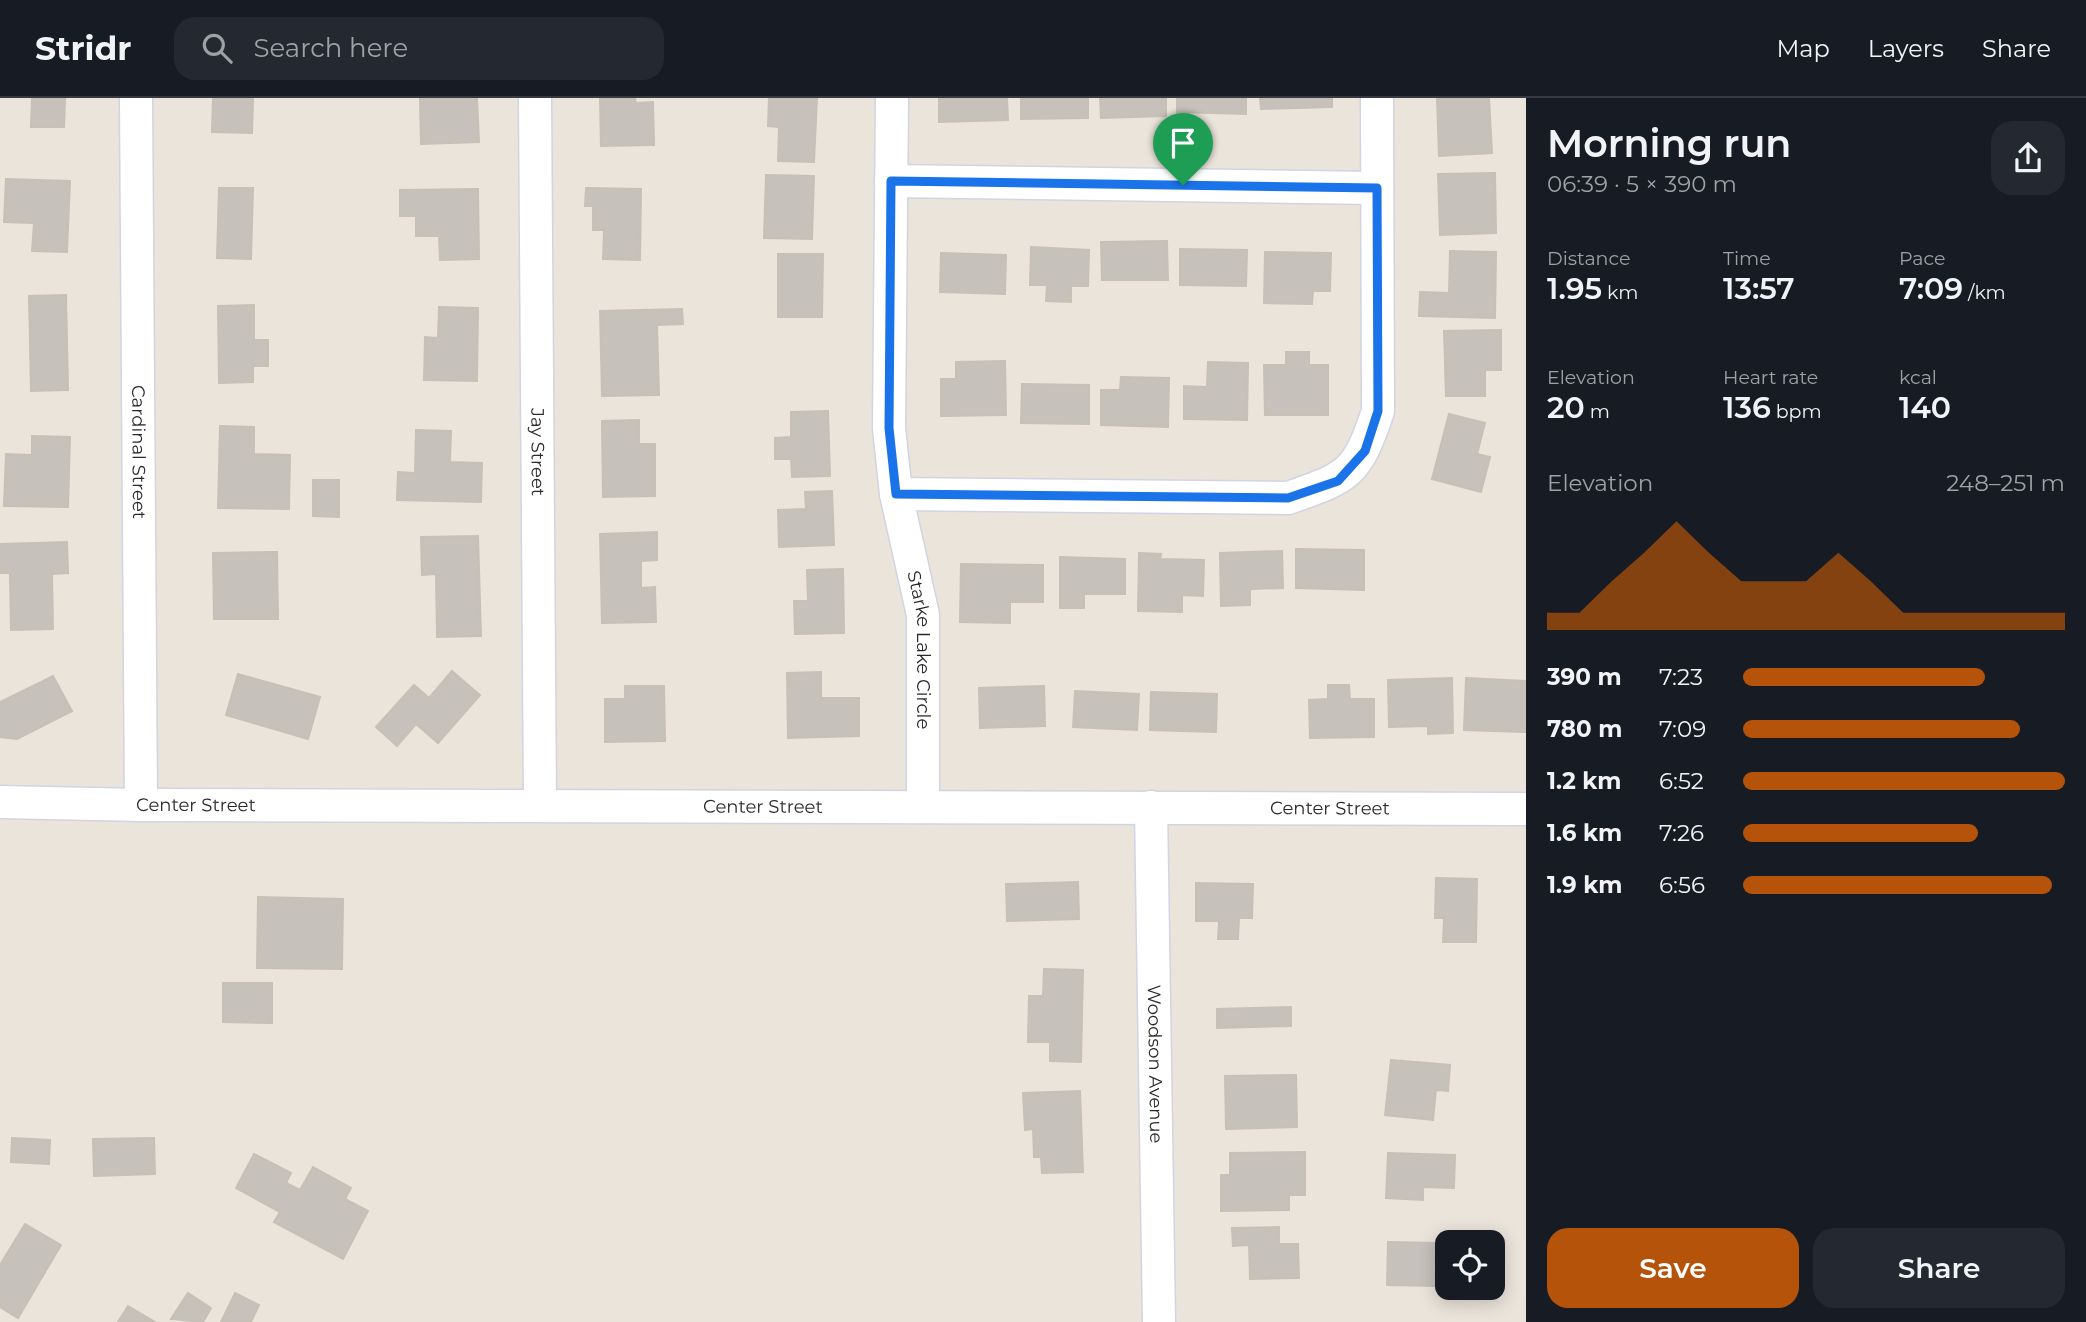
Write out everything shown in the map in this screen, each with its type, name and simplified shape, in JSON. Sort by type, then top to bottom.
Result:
[{"type":"street","name":"Cardinal Street","points":[[136,98],[141,805]]},
{"type":"street","name":"Jay Street","points":[[535,98],[540,805]]},
{"type":"street","name":"Starke Lake Circle","points":[[892,98],[889,428],[896,494],[923,615],[923,807]]},
{"type":"street","points":[[896,494],[1288,498],[1338,481],[1365,451],[1378,411],[1377,98]]},
{"type":"street","points":[[891,181],[1377,188]]},
{"type":"street","name":"Center Street","points":[[0,802],[141,805],[1526,809]]},
{"type":"street","name":"Woodson Avenue","points":[[1151,807],[1159,1322]]},
{"type":"building","points":[[32,98],[65,98],[64,127],[31,127]]},
{"type":"building","points":[[213,98],[253,98],[252,133],[212,132]]},
{"type":"building","points":[[420,98],[477,98],[479,142],[421,144]]},
{"type":"building","points":[[600,98],[635,98],[636,103],[653,102],[654,145],[601,146]]},
{"type":"building","points":[[769,98],[817,98],[814,162],[778,161],[779,127],[768,126]]},
{"type":"building","points":[[939,98],[1007,98],[1008,120],[939,122]]},
{"type":"building","points":[[1021,98],[1088,98],[1088,118],[1021,119]]},
{"type":"building","points":[[1100,98],[1166,98],[1166,116],[1101,118]]},
{"type":"building","points":[[1177,98],[1246,98],[1246,114],[1177,112]]},
{"type":"building","points":[[1260,98],[1332,98],[1332,107],[1261,109]]},
{"type":"building","points":[[1437,98],[1489,98],[1492,153],[1439,156]]},
{"type":"building","points":[[1495,173],[1496,233],[1440,235],[1438,174]]},
{"type":"building","points":[[766,175],[814,176],[812,239],[764,238]]},
{"type":"building","points":[[6,179],[70,181],[67,252],[32,251],[34,223],[4,222]]},
{"type":"building","points":[[219,188],[253,188],[251,259],[217,258]]},
{"type":"building","points":[[586,188],[641,189],[640,260],[603,259],[604,230],[593,230],[593,206],[585,206]]},
{"type":"building","points":[[478,189],[479,259],[440,260],[439,236],[416,236],[416,216],[400,216],[400,190]]},
{"type":"building","points":[[1167,241],[1168,280],[1102,280],[1101,242]]},
{"type":"building","points":[[1031,247],[1089,250],[1088,286],[1071,286],[1071,302],[1046,301],[1047,285],[1030,285]]},
{"type":"building","points":[[1180,249],[1247,250],[1246,286],[1180,285]]},
{"type":"building","points":[[1450,251],[1496,252],[1495,318],[1419,316],[1420,292],[1449,293]]},
{"type":"building","points":[[1265,252],[1331,253],[1330,291],[1313,291],[1312,304],[1264,303]]},
{"type":"building","points":[[941,253],[1006,255],[1005,294],[940,292]]},
{"type":"building","points":[[778,254],[823,254],[822,317],[778,317]]},
{"type":"building","points":[[66,295],[68,390],[31,391],[29,296]]},
{"type":"building","points":[[254,305],[254,340],[268,340],[268,366],[253,366],[253,382],[219,383],[218,306]]},
{"type":"building","points":[[439,307],[478,308],[477,381],[424,380],[425,337],[438,338]]},
{"type":"building","points":[[682,309],[683,324],[657,325],[659,395],[602,396],[600,311]]},
{"type":"building","points":[[1501,330],[1501,370],[1485,370],[1485,396],[1446,396],[1444,331]]},
{"type":"building","points":[[1286,352],[1309,352],[1309,365],[1328,365],[1328,415],[1265,415],[1264,365],[1286,365]]},
{"type":"building","points":[[1005,361],[1006,415],[941,416],[941,379],[956,379],[956,362]]},
{"type":"building","points":[[1208,362],[1248,363],[1247,420],[1184,419],[1184,386],[1207,387]]},
{"type":"building","points":[[1121,377],[1169,378],[1168,427],[1101,425],[1101,390],[1120,390]]},
{"type":"building","points":[[1022,384],[1089,385],[1089,424],[1021,423]]},
{"type":"building","points":[[828,411],[830,476],[792,477],[791,459],[775,459],[775,438],[791,437],[791,412]]},
{"type":"building","points":[[1449,414],[1485,423],[1477,454],[1490,457],[1481,492],[1432,479]]},
{"type":"building","points":[[639,420],[639,444],[655,444],[655,496],[603,497],[602,421]]},
{"type":"building","points":[[220,426],[254,427],[254,454],[290,455],[289,509],[218,508]]},
{"type":"building","points":[[416,430],[451,431],[450,462],[482,463],[481,502],[397,500],[398,472],[415,473]]},
{"type":"building","points":[[32,436],[70,437],[68,507],[4,506],[6,454],[32,455]]},
{"type":"building","points":[[313,480],[339,480],[339,517],[313,516]]},
{"type":"building","points":[[832,491],[834,545],[779,547],[778,510],[806,509],[805,492]]},
{"type":"building","points":[[657,532],[657,560],[641,561],[641,588],[655,587],[656,622],[602,623],[600,534]]},
{"type":"building","points":[[478,536],[481,636],[437,637],[436,574],[422,575],[421,537]]},
{"type":"building","points":[[67,542],[68,573],[52,574],[53,629],[11,630],[10,573],[0,573],[0,544]]},
{"type":"building","points":[[1296,549],[1364,550],[1364,590],[1296,588]]},
{"type":"building","points":[[1282,551],[1283,588],[1250,589],[1250,605],[1221,606],[1220,553]]},
{"type":"building","points":[[277,552],[278,619],[214,619],[213,553]]},
{"type":"building","points":[[1139,553],[1161,554],[1160,559],[1204,560],[1203,596],[1182,595],[1182,612],[1138,611]]},
{"type":"building","points":[[1060,557],[1125,559],[1125,594],[1084,594],[1084,608],[1060,608]]},
{"type":"building","points":[[961,564],[1043,565],[1043,602],[1010,602],[1010,623],[960,622]]},
{"type":"building","points":[[843,569],[844,633],[795,634],[794,601],[808,601],[807,570]]},
{"type":"building","points":[[452,671],[480,695],[438,743],[416,724],[397,746],[376,727],[414,685],[429,698]]},
{"type":"building","points":[[821,672],[821,698],[859,698],[859,736],[788,738],[787,673]]},
{"type":"building","points":[[238,674],[320,697],[308,739],[226,715]]},
{"type":"building","points":[[53,676],[72,711],[17,739],[0,737],[0,702]]},
{"type":"building","points":[[1452,678],[1453,733],[1428,734],[1428,726],[1389,727],[1388,680]]},
{"type":"building","points":[[1466,678],[1526,681],[1526,732],[1464,730]]},
{"type":"building","points":[[1328,685],[1349,685],[1350,699],[1374,699],[1374,737],[1310,738],[1309,700],[1328,699]]},
{"type":"building","points":[[625,686],[664,686],[665,741],[605,742],[605,699],[625,699]]},
{"type":"building","points":[[1044,686],[1045,726],[980,728],[979,688]]},
{"type":"building","points":[[1075,691],[1139,694],[1137,730],[1073,727]]},
{"type":"building","points":[[1151,692],[1217,694],[1216,732],[1150,730]]},
{"type":"building","points":[[1436,878],[1477,879],[1476,942],[1443,942],[1444,918],[1435,918]]},
{"type":"building","points":[[1078,882],[1079,919],[1007,921],[1006,884]]},
{"type":"building","points":[[1196,883],[1253,884],[1252,918],[1239,918],[1238,939],[1218,939],[1219,921],[1196,921]]},
{"type":"building","points":[[258,897],[343,899],[342,969],[257,968]]},
{"type":"building","points":[[1044,969],[1083,970],[1081,1062],[1050,1061],[1050,1042],[1028,1042],[1029,996],[1043,996]]},
{"type":"building","points":[[223,983],[272,983],[272,1023],[223,1022]]},
{"type":"building","points":[[1291,1007],[1291,1026],[1217,1028],[1217,1009]]},
{"type":"building","points":[[1391,1060],[1450,1065],[1448,1091],[1436,1090],[1433,1120],[1385,1115]]},
{"type":"building","points":[[1296,1075],[1297,1127],[1226,1129],[1225,1076]]},
{"type":"building","points":[[1080,1091],[1083,1172],[1042,1173],[1041,1157],[1034,1157],[1033,1129],[1025,1130],[1023,1093]]},
{"type":"building","points":[[12,1138],[50,1140],[49,1164],[11,1162]]},
{"type":"building","points":[[154,1138],[155,1174],[94,1176],[93,1139]]},
{"type":"building","points":[[1305,1152],[1305,1195],[1289,1195],[1289,1210],[1221,1211],[1221,1175],[1230,1175],[1230,1153]]},
{"type":"building","points":[[1388,1153],[1455,1155],[1454,1188],[1423,1187],[1423,1200],[1386,1198]]},
{"type":"building","points":[[254,1154],[291,1173],[286,1183],[300,1190],[313,1167],[351,1188],[345,1199],[368,1211],[343,1259],[274,1222],[280,1212],[236,1188]]},
{"type":"building","points":[[25,1224],[61,1245],[18,1318],[0,1307],[0,1265]]},
{"type":"building","points":[[1279,1227],[1279,1244],[1298,1244],[1299,1278],[1250,1279],[1249,1245],[1233,1246],[1232,1228]]},
{"type":"building","points":[[1388,1242],[1435,1243],[1435,1286],[1387,1285]]},
{"type":"building","points":[[188,1293],[211,1308],[203,1322],[171,1319]]},
{"type":"building","points":[[235,1293],[259,1305],[251,1322],[221,1322]]},
{"type":"building","points":[[128,1306],[155,1322],[118,1322]]},
{"type":"route","points":[[891,181],[1183,185],[1377,188],[1378,411],[1365,451],[1338,481],[1288,498],[896,494],[889,428],[891,181]]}]
